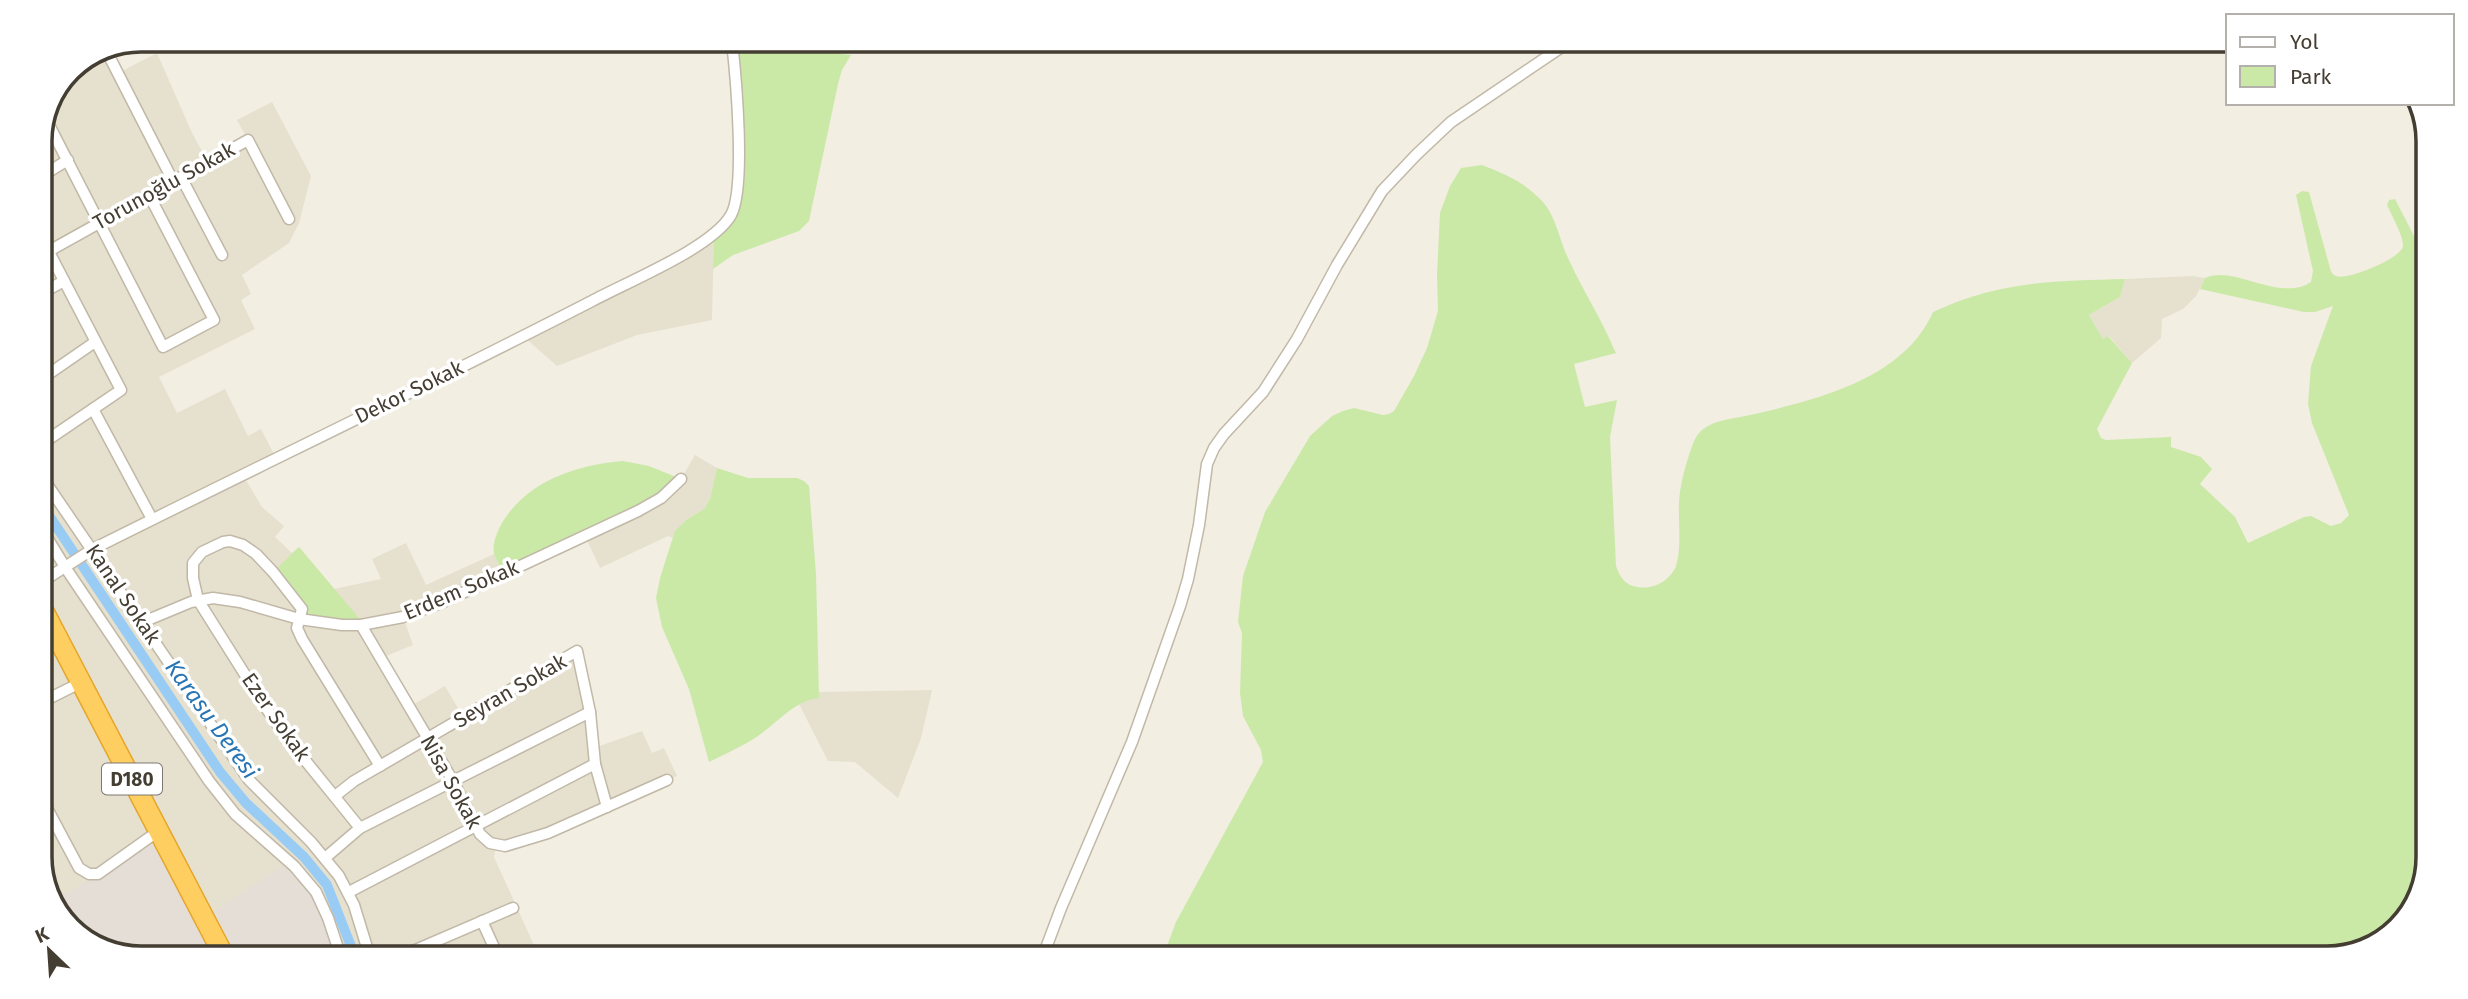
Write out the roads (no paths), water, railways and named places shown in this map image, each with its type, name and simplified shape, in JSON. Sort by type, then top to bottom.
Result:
[{"type":"highway","name":"D180","points":[[53,628],[219,946]]},
{"type":"highway","name":"D180","points":[[53,651],[207,946]]},
{"type":"street","name":"Dekor Sokak","points":[[53,575],[93,549],[538,328],[685,252],[721,229],[737,201],[738,129],[733,52]]},
{"type":"street","points":[[1047,946],[1132,742],[1181,606],[1199,525],[1207,464],[1214,448],[1263,392],[1297,339],[1337,265],[1382,191],[1451,122],[1554,52]]},
{"type":"street","points":[[110,58],[222,255]]},
{"type":"street","points":[[53,132],[163,347],[214,320],[149,195]]},
{"type":"street","name":"Torunoğlu Sokak","points":[[52,248],[248,141],[289,219]]},
{"type":"street","points":[[52,170],[68,160]]},
{"type":"street","points":[[52,264],[64,281],[121,390],[52,437]]},
{"type":"street","points":[[52,287],[64,281]]},
{"type":"street","points":[[52,371],[95,342]]},
{"type":"street","points":[[93,409],[152,519]]},
{"type":"street","name":"Erdem Sokak","points":[[143,622],[198,600],[213,598],[232,600],[299,619],[361,625],[403,617],[441,603],[653,504],[681,479]]},
{"type":"street","name":"Kanal Sokak","points":[[52,492],[249,780],[325,858],[349,892],[366,946]]},
{"type":"street","points":[[198,600],[193,563],[202,552],[230,541],[249,548],[273,572],[302,609],[297,628],[302,639],[380,766]]},
{"type":"street","points":[[53,547],[209,781],[235,814],[288,861],[316,892],[337,946]]},
{"type":"street","name":"Ezer Sokak","points":[[198,600],[287,738],[360,828]]},
{"type":"street","name":"Nisa Sokak","points":[[361,625],[453,782],[475,826],[490,843],[505,845],[548,833],[667,780]]},
{"type":"street","name":"Seyran Sokak","points":[[335,796],[354,781],[577,651],[590,712]]},
{"type":"street","points":[[53,697],[72,687]]},
{"type":"street","points":[[325,858],[360,828],[590,712],[595,764],[607,807]]},
{"type":"street","points":[[349,892],[595,764]]},
{"type":"street","points":[[53,819],[79,868],[85,873],[98,874],[150,837]]},
{"type":"street","points":[[424,946],[513,908]]},
{"type":"street","points":[[482,921],[493,946]]},
{"type":"waterway","name":"Karasu Deresi","points":[[53,521],[220,772],[246,803],[304,857],[327,885],[351,946]]}]
